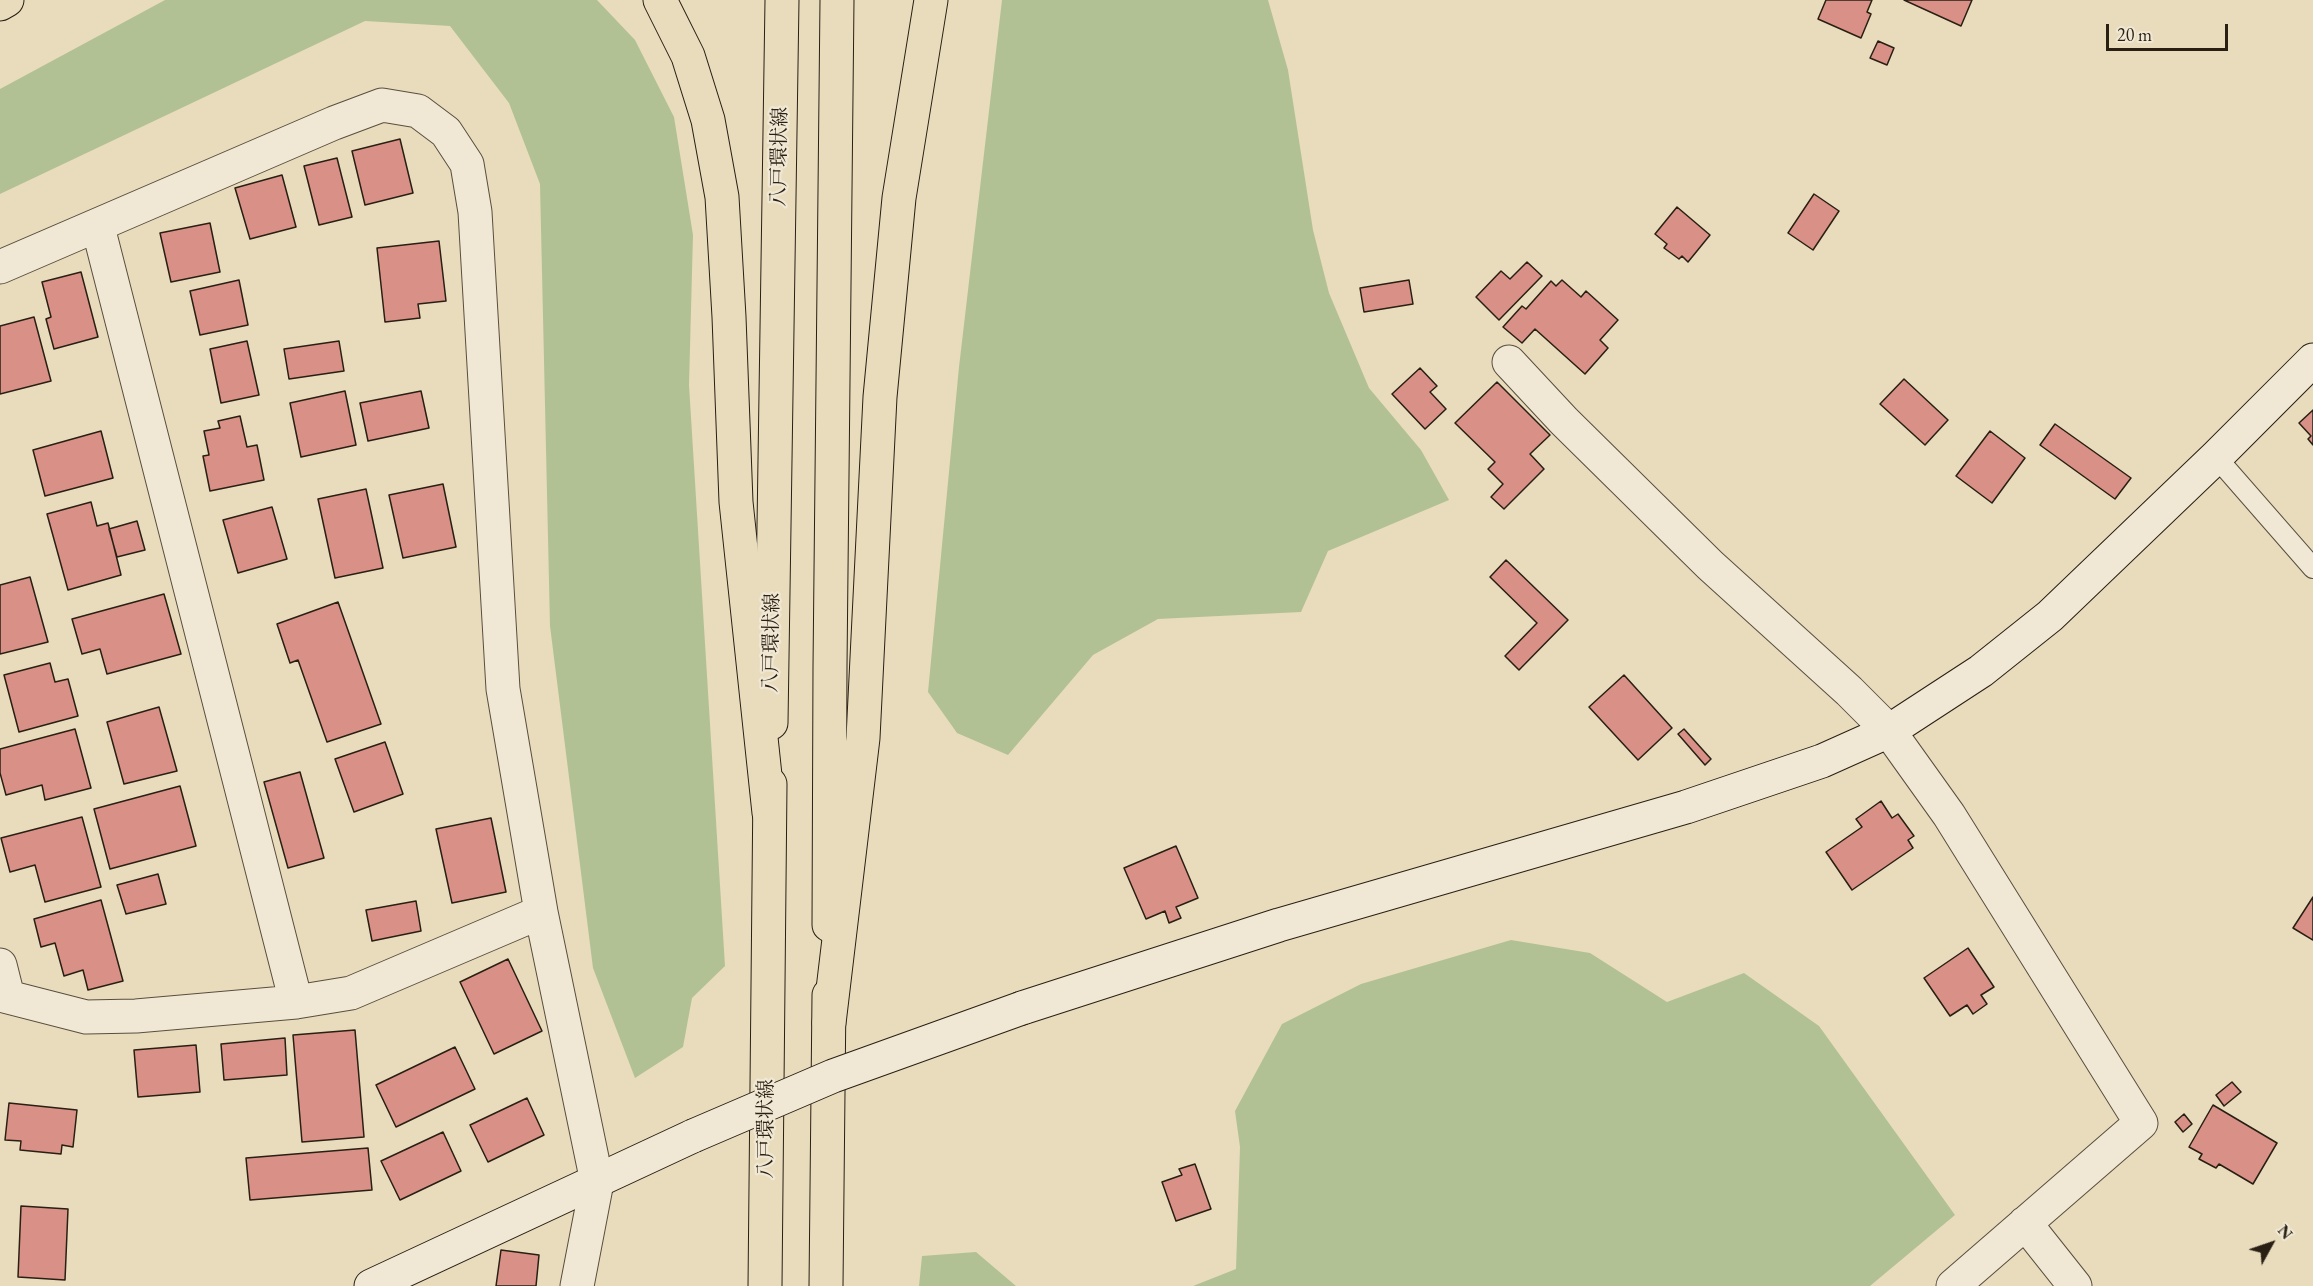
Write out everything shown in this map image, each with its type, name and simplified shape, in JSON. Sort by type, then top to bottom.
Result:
[{"type":"main road","points":[[0,4],[7,0]]},
{"type":"main road","points":[[660,0],[688,56],[708,120],[722,197],[736,502],[769,813]]},
{"type":"main road","name":"八戸環状線","points":[[765,1286],[769,813],[782,0]]},
{"type":"main road","points":[[826,1286],[837,0]]},
{"type":"main road","points":[[829,1023],[863,738],[880,398],[898,198],[931,0]]},
{"type":"street","points":[[0,267],[98,227],[334,123],[382,105],[418,111],[446,132],[467,164],[475,212],[503,689],[541,912],[597,1182],[577,1286]]},
{"type":"street","points":[[98,227],[296,1002]]},
{"type":"street","points":[[371,1286],[693,1136],[833,1076],[1022,1008],[1279,924],[1686,807],[1822,761],[1890,731],[1981,671],[2050,616],[2217,457],[2313,360]]},
{"type":"street","points":[[1509,362],[1564,421],[1710,565],[1850,691],[1890,731],[1949,815],[2141,1123],[1953,1286]]},
{"type":"street","points":[[0,965],[4,996],[86,1017],[136,1016],[296,1002],[351,993],[541,912]]},
{"type":"street","points":[[2025,1223],[2075,1286]]},
{"type":"lane","points":[[2217,457],[2313,568]]},
{"type":"green space","points":[[165,0],[597,0],[635,40],[674,117],[693,235],[689,385],[725,966],[692,998],[683,1047],[635,1078],[593,968],[550,626],[540,184],[509,103],[450,26],[365,21],[0,194],[0,89]]},
{"type":"green space","points":[[1002,0],[1268,0],[1288,70],[1313,230],[1329,293],[1369,388],[1421,450],[1449,500],[1328,551],[1301,612],[1158,619],[1093,655],[1008,755],[957,733],[928,692],[959,367]]},
{"type":"green space","points":[[1511,940],[1590,953],[1667,1002],[1744,973],[1819,1026],[1955,1215],[1870,1286],[1193,1286],[1236,1269],[1240,1147],[1235,1111],[1282,1024],[1361,984]]},
{"type":"green space","points":[[976,1252],[1016,1286],[919,1286],[922,1256]]},
{"type":"building","points":[[1826,0],[1872,0],[1867,12],[1871,14],[1861,38],[1818,19]]},
{"type":"building","points":[[1904,0],[1972,0],[1961,26]]},
{"type":"building","points":[[1878,41],[1894,48],[1887,65],[1870,58]]},
{"type":"building","points":[[400,139],[413,193],[365,205],[352,151]]},
{"type":"building","points":[[337,158],[352,217],[319,225],[304,166]]},
{"type":"building","points":[[282,175],[296,227],[250,239],[235,188]]},
{"type":"building","points":[[1814,194],[1839,211],[1813,250],[1788,233]]},
{"type":"building","points":[[1677,207],[1710,235],[1688,262],[1682,256],[1679,259],[1664,248],[1667,244],[1655,234]]},
{"type":"building","points":[[210,223],[220,272],[171,282],[160,233]]},
{"type":"building","points":[[439,241],[446,301],[418,304],[420,318],[385,322],[377,248]]},
{"type":"building","points":[[1527,262],[1542,276],[1499,320],[1476,297],[1501,271],[1510,279]]},
{"type":"building","points":[[81,272],[98,337],[54,349],[46,319],[51,317],[42,282]]},
{"type":"building","points":[[239,280],[248,325],[200,335],[190,291]]},
{"type":"building","points":[[1409,280],[1413,304],[1364,312],[1360,288]]},
{"type":"building","points":[[1562,280],[1581,297],[1586,291],[1618,320],[1600,340],[1608,348],[1585,374],[1535,329],[1522,343],[1503,327],[1522,306],[1526,309],[1551,281],[1556,286]]},
{"type":"building","points":[[34,317],[51,381],[0,394],[0,326]]},
{"type":"building","points":[[247,341],[259,395],[221,403],[210,349]]},
{"type":"building","points":[[339,341],[344,371],[289,379],[284,349]]},
{"type":"building","points":[[1420,368],[1437,386],[1430,392],[1446,409],[1425,429],[1392,394]]},
{"type":"building","points":[[1904,379],[1948,420],[1925,445],[1880,404]]},
{"type":"building","points":[[1497,382],[1550,435],[1530,454],[1544,469],[1504,509],[1491,497],[1503,484],[1488,469],[1495,462],[1455,423]]},
{"type":"building","points":[[345,391],[356,445],[301,457],[290,403]]},
{"type":"building","points":[[421,391],[429,428],[368,441],[360,403]]},
{"type":"building","points":[[2313,410],[2313,445],[2308,439],[2311,436],[2299,423]]},
{"type":"building","points":[[240,416],[247,447],[257,445],[264,480],[210,491],[203,456],[209,455],[204,431],[220,428],[218,421]]},
{"type":"building","points":[[2055,424],[2131,478],[2115,499],[2040,445]]},
{"type":"building","points":[[101,431],[113,478],[45,496],[33,450]]},
{"type":"building","points":[[1990,431],[2025,458],[1992,503],[1956,476]]},
{"type":"building","points":[[443,484],[456,547],[403,558],[389,495]]},
{"type":"building","points":[[366,489],[383,568],[335,578],[318,499]]},
{"type":"building","points":[[91,502],[97,526],[108,523],[121,575],[68,590],[47,514]]},
{"type":"building","points":[[272,507],[287,559],[238,573],[223,520]]},
{"type":"building","points":[[137,521],[145,550],[117,557],[109,529]]},
{"type":"building","points":[[1506,560],[1568,620],[1519,670],[1505,656],[1537,623],[1490,577]]},
{"type":"building","points":[[30,577],[48,642],[0,654],[0,585]]},
{"type":"building","points":[[164,594],[181,654],[107,674],[100,649],[82,654],[72,619]]},
{"type":"building","points":[[338,602],[381,724],[327,742],[298,660],[290,663],[277,624]]},
{"type":"building","points":[[50,663],[55,682],[68,679],[78,716],[19,732],[4,675]]},
{"type":"building","points":[[1624,675],[1672,728],[1638,760],[1589,707]]},
{"type":"building","points":[[159,707],[177,771],[124,784],[107,722]]},
{"type":"building","points":[[75,729],[91,788],[45,800],[42,785],[6,795],[0,773],[0,749]]},
{"type":"building","points":[[1684,729],[1711,759],[1705,765],[1678,734]]},
{"type":"building","points":[[385,742],[403,794],[354,812],[335,759]]},
{"type":"building","points":[[300,772],[324,858],[288,868],[264,782]]},
{"type":"building","points":[[180,786],[196,846],[110,869],[94,809]]},
{"type":"building","points":[[1881,801],[1892,818],[1898,814],[1914,836],[1908,840],[1913,848],[1852,890],[1826,852],[1862,827],[1856,819]]},
{"type":"building","points":[[82,817],[101,887],[45,902],[35,865],[10,872],[1,838]]},
{"type":"building","points":[[491,818],[506,892],[452,903],[436,829]]},
{"type":"building","points":[[1176,846],[1198,898],[1176,907],[1181,918],[1169,923],[1165,911],[1146,919],[1124,868]]},
{"type":"building","points":[[158,874],[166,904],[126,914],[117,885]]},
{"type":"building","points":[[2313,897],[2313,940],[2293,928]]},
{"type":"building","points":[[101,900],[123,981],[88,990],[83,970],[64,976],[55,943],[41,947],[34,919]]},
{"type":"building","points":[[416,901],[421,931],[372,941],[366,910]]},
{"type":"building","points":[[1968,948],[1994,987],[1981,995],[1987,1004],[1973,1014],[1967,1005],[1950,1016],[1924,978]]},
{"type":"building","points":[[508,959],[542,1031],[494,1054],[460,982]]},
{"type":"building","points":[[355,1030],[364,1137],[302,1142],[293,1035]]},
{"type":"building","points":[[285,1038],[287,1075],[224,1080],[221,1044]]},
{"type":"building","points":[[196,1045],[200,1092],[138,1097],[134,1050]]},
{"type":"building","points":[[455,1047],[475,1089],[396,1127],[376,1085]]},
{"type":"building","points":[[2232,1082],[2241,1092],[2224,1106],[2216,1095]]},
{"type":"building","points":[[527,1098],[544,1135],[488,1162],[470,1125]]},
{"type":"building","points":[[9,1103],[77,1110],[73,1147],[62,1145],[61,1154],[20,1150],[21,1141],[5,1140]]},
{"type":"building","points":[[2213,1105],[2277,1143],[2253,1184],[2219,1164],[2216,1168],[2199,1159],[2202,1154],[2189,1147]]},
{"type":"building","points":[[2184,1114],[2192,1124],[2183,1132],[2175,1122]]},
{"type":"building","points":[[443,1132],[461,1171],[400,1200],[381,1161]]},
{"type":"building","points":[[368,1148],[372,1190],[250,1200],[246,1158]]},
{"type":"building","points":[[1195,1164],[1211,1209],[1176,1221],[1162,1182],[1182,1175],[1179,1169]]},
{"type":"building","points":[[21,1206],[68,1209],[65,1280],[18,1277]]},
{"type":"building","points":[[501,1250],[539,1255],[536,1286],[496,1286]]}]
